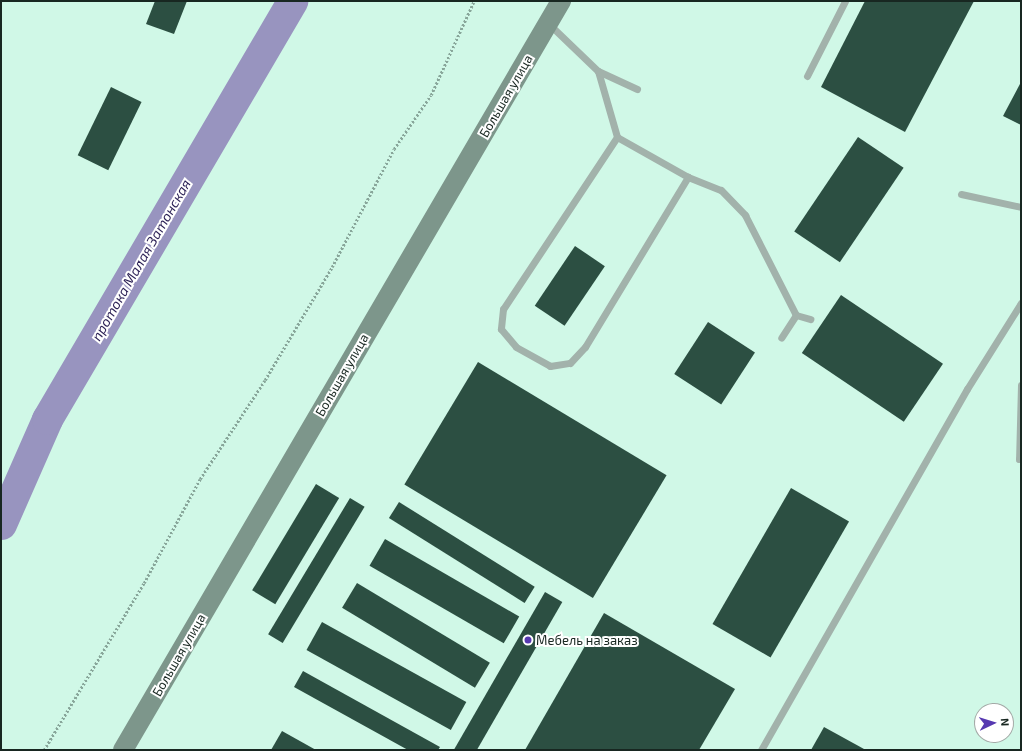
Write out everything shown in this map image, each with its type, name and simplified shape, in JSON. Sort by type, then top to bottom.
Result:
[{"type":"main road","name":"Большая улица","points":[[123,750],[561,1]]},
{"type":"lane","points":[[807,76],[845,1]]},
{"type":"lane","points":[[548,24],[598,71],[637,89]]},
{"type":"lane","points":[[598,71],[617,137],[688,177],[721,190],[745,215],[796,315],[810,319]]},
{"type":"lane","points":[[617,137],[503,309],[501,329],[516,347],[550,366],[570,363],[585,347],[688,177]]},
{"type":"lane","points":[[961,194],[1021,207]]},
{"type":"lane","points":[[761,750],[967,389],[1021,303]]},
{"type":"lane","points":[[781,338],[796,315]]},
{"type":"lane","points":[[1021,385],[1019,459],[1021,459]]},
{"type":"path","points":[[44,750],[144,583],[200,479],[265,380],[332,267],[394,149],[431,95],[474,1]]},
{"type":"building","points":[[155,1],[187,1],[174,34],[146,24]]},
{"type":"building","points":[[865,1],[974,1],[905,132],[821,87]]},
{"type":"building","points":[[1021,82],[1021,125],[1003,116]]},
{"type":"building","points":[[111,87],[142,102],[108,170],[78,155]]},
{"type":"building","points":[[858,137],[904,168],[840,262],[794,232]]},
{"type":"building","points":[[575,246],[605,266],[565,326],[535,306]]},
{"type":"building","points":[[841,295],[943,364],[904,422],[802,353]]},
{"type":"building","points":[[708,322],[755,352],[721,404],[674,374]]},
{"type":"building","points":[[478,362],[667,475],[593,598],[404,485]]},
{"type":"building","points":[[316,484],[339,498],[275,604],[252,590]]},
{"type":"building","points":[[791,488],[849,522],[771,657],[712,624]]},
{"type":"building","points":[[350,498],[365,507],[283,643],[268,634]]},
{"type":"building","points":[[399,502],[535,587],[525,603],[389,518]]},
{"type":"building","points":[[385,539],[519,616],[504,643],[370,566]]},
{"type":"building","points":[[357,583],[490,663],[475,688],[342,608]]},
{"type":"building","points":[[545,592],[562,602],[477,750],[454,750]]},
{"type":"building","points":[[604,613],[735,689],[699,750],[525,750]]},
{"type":"building","points":[[322,622],[466,702],[451,730],[306,650]]},
{"type":"building","points":[[303,671],[440,747],[438,750],[408,750],[294,687]]},
{"type":"building","points":[[824,727],[864,749],[811,750]]},
{"type":"building","points":[[282,731],[316,750],[271,750]]},
{"type":"waterway","name":"протока Малая Затонская","points":[[1,524],[47,419],[292,1]]},
{"type":"place","name":"Мебель на заказ","points":[[528,640]]}]
